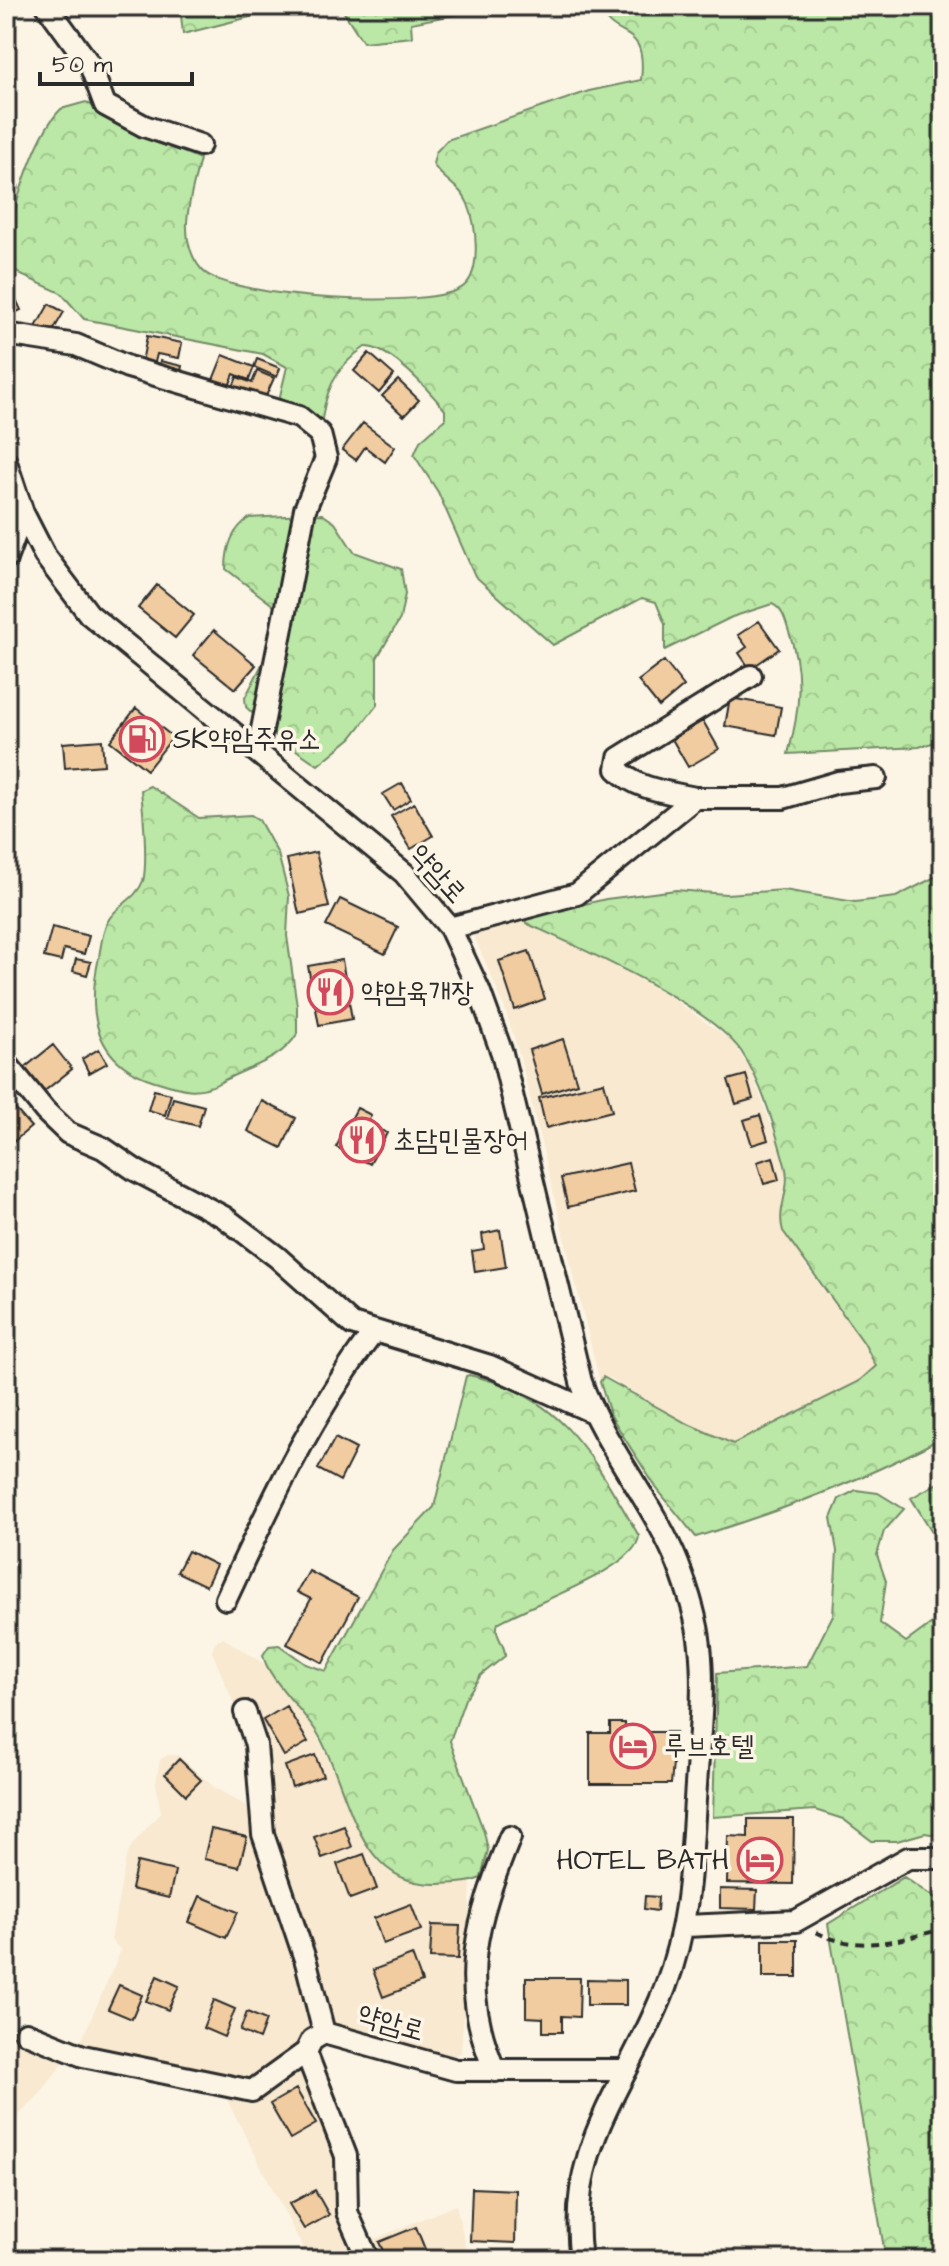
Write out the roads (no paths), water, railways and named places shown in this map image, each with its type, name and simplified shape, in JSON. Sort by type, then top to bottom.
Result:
[{"type":"street","points":[[47,6],[90,65],[105,105],[144,126],[200,145]]},
{"type":"street","points":[[6,334],[76,345],[128,367],[299,417],[320,434],[326,458],[305,509],[258,750]]},
{"type":"street","name":"약암로","points":[[6,462],[23,513],[45,556],[89,614],[404,873],[450,928],[479,990],[502,1053],[581,1382],[592,1412],[658,1523],[692,1604],[700,1643],[701,1709],[686,1926],[665,1988],[601,2116],[584,2165],[578,2201],[581,2260]]},
{"type":"street","points":[[6,559],[23,513]]},
{"type":"street","points":[[751,676],[619,758],[617,769],[626,778],[650,789],[695,798],[783,798],[838,782],[876,778]]},
{"type":"street","points":[[450,928],[577,894],[695,798]]},
{"type":"street","points":[[6,1063],[45,1111],[68,1133],[103,1148],[135,1170],[224,1217],[277,1257],[341,1316],[373,1333],[490,1366],[592,1412]]},
{"type":"street","points":[[226,1599],[300,1445],[332,1390],[373,1333]]},
{"type":"street","points":[[245,1712],[256,1745],[263,1834],[306,1962],[324,2033]]},
{"type":"street","points":[[495,2071],[481,2038],[472,1987],[482,1921],[510,1837]]},
{"type":"street","points":[[686,1926],[796,1921],[908,1858],[943,1858]]},
{"type":"street","name":"약암로","points":[[26,2033],[83,2056],[252,2091],[306,2052],[312,2040],[324,2033],[456,2070],[626,2070]]},
{"type":"street","points":[[306,2052],[346,2156],[347,2212],[368,2260]]},
{"type":"place","name":"SK약암주유소","points":[[142,739]]},
{"type":"place","name":"약암육개장","points":[[330,992]]},
{"type":"place","name":"초담민물장어","points":[[362,1140]]},
{"type":"place","name":"루브호텔","points":[[633,1746]]},
{"type":"place","name":"HOTEL BATH","points":[[760,1860]]}]
